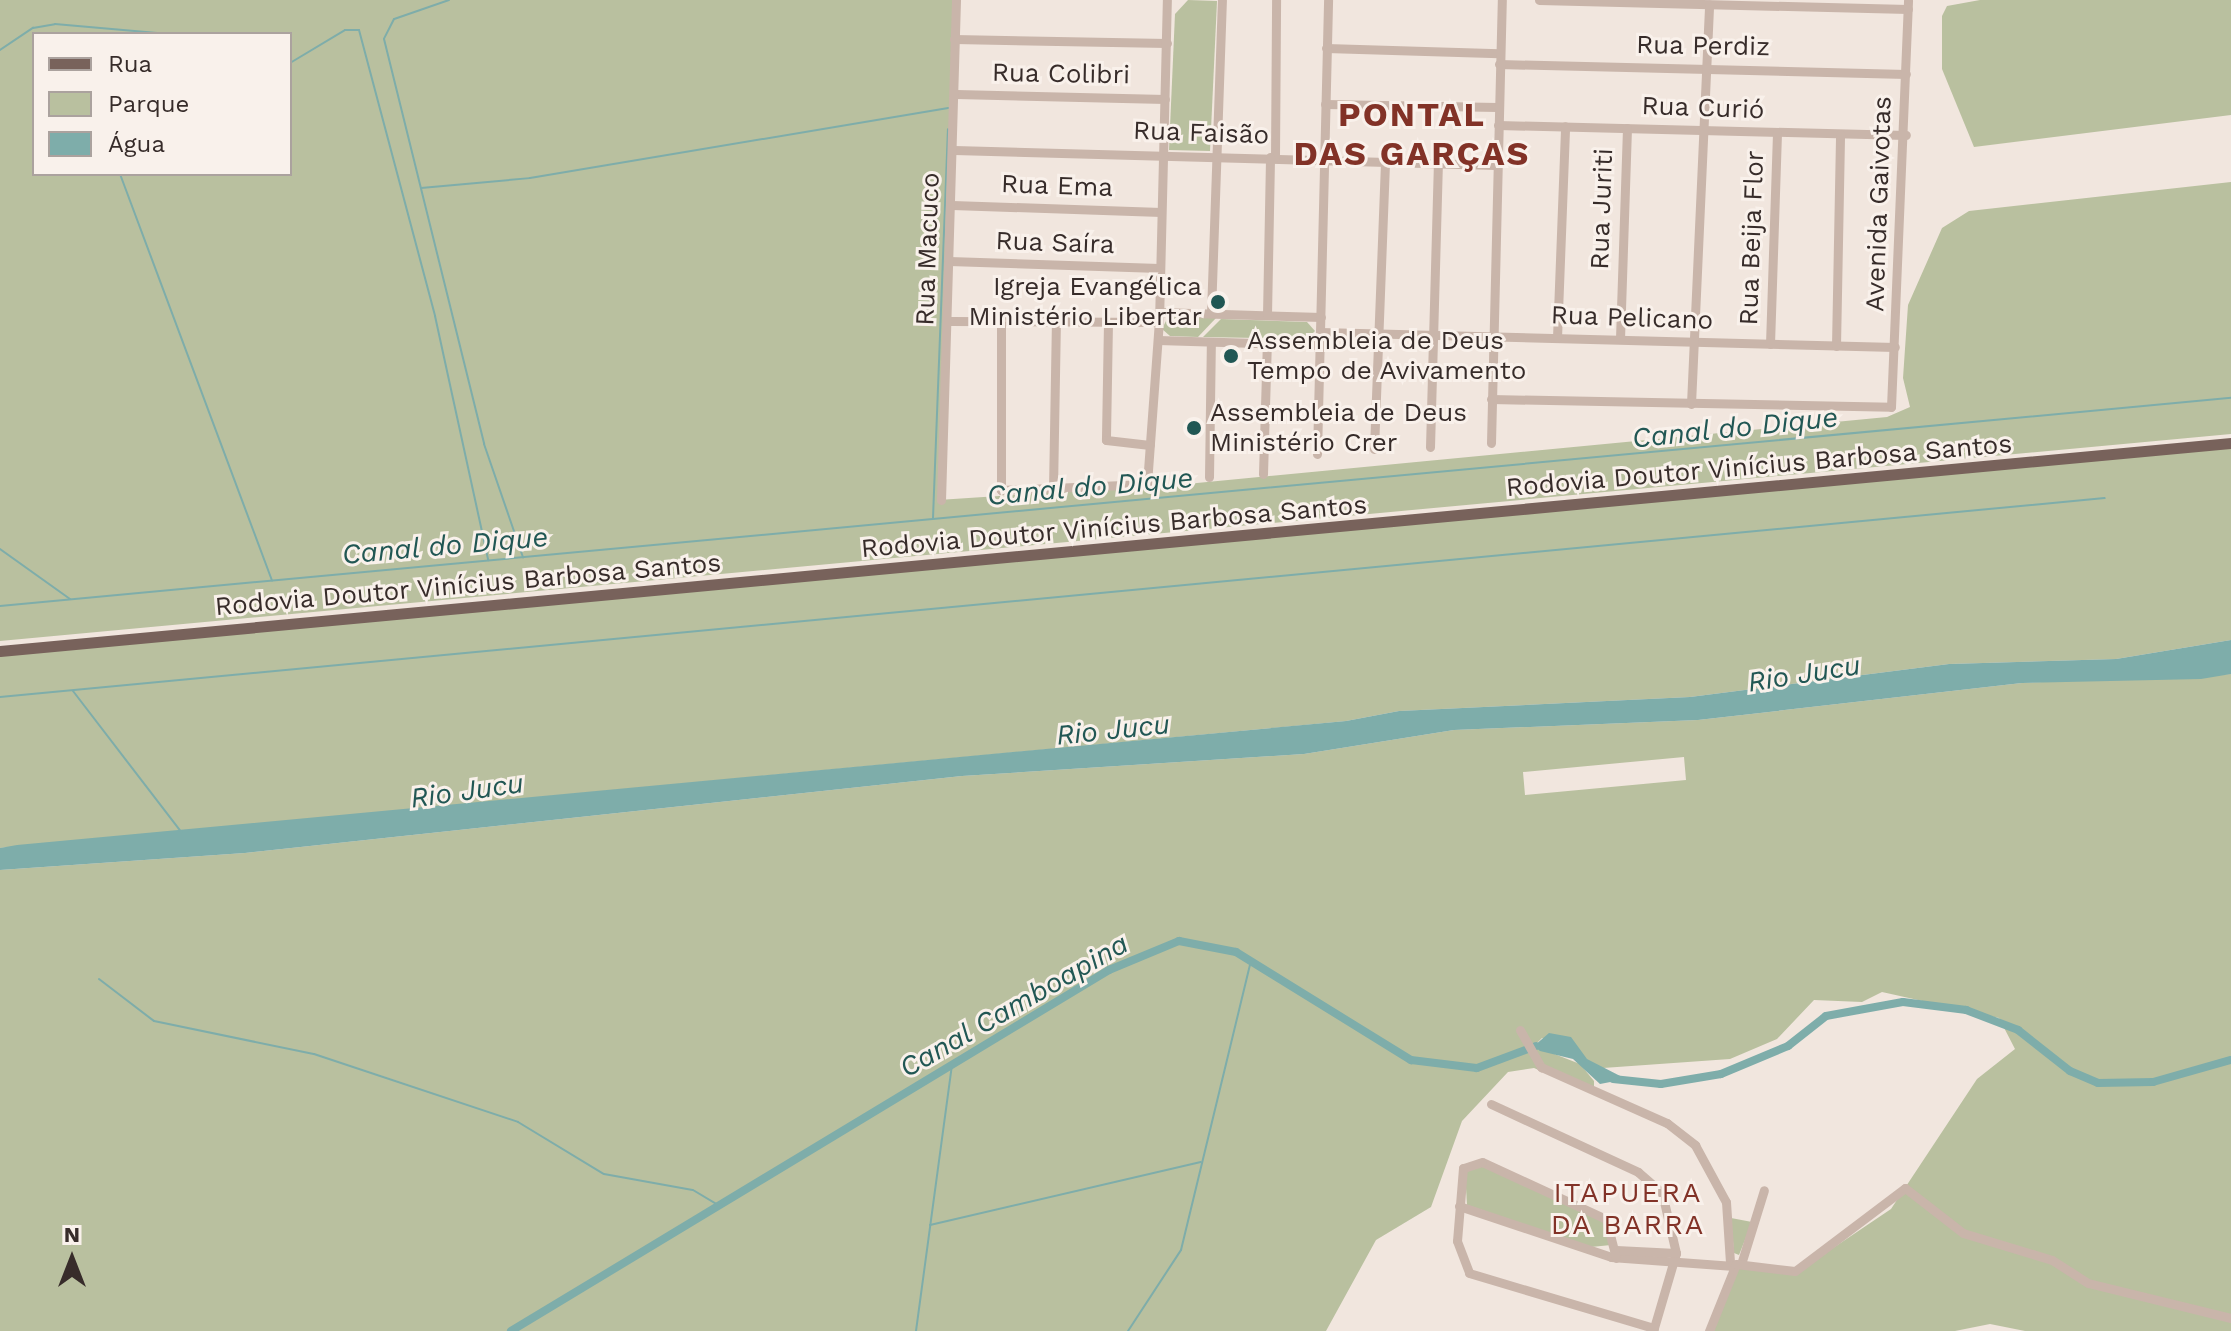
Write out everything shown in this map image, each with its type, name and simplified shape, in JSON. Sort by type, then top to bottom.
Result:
[{"type":"main road","name":"Rodovia Doutor Vinícius Barbosa Santos","points":[[0,651],[2231,443]]},
{"type":"street","name":"Rua Macuco","points":[[941,500],[956,94],[956,0]]},
{"type":"street","points":[[1001,321],[1001,490],[1147,484],[1159,317],[1167,0]]},
{"type":"street","points":[[1211,313],[1214,154],[1222,0]]},
{"type":"street","points":[[1267,315],[1276,0]]},
{"type":"street","points":[[1317,454],[1328,0]]},
{"type":"street","points":[[1491,443],[1495,165],[1502,0]]},
{"type":"street","points":[[1539,0],[1908,4]]},
{"type":"street","points":[[1491,399],[1691,404],[1699,129],[1709,4]]},
{"type":"street","name":"Avenida Gaivotas","points":[[1691,404],[1889,409],[1906,135],[1908,4]]},
{"type":"street","points":[[954,39],[1167,43]]},
{"type":"street","points":[[1326,48],[1499,53]]},
{"type":"street","name":"Rua Perdiz","points":[[1499,64],[1906,74]]},
{"type":"street","name":"Rua Colibri","points":[[956,94],[1165,99]]},
{"type":"street","points":[[1325,104],[1497,107]]},
{"type":"street","name":"Rua Curió","points":[[1498,125],[1906,135]]},
{"type":"street","points":[[1557,338],[1565,126]]},
{"type":"street","name":"Rua Juriti","points":[[1620,339],[1627,128]]},
{"type":"street","name":"Rua Beija Flor","points":[[1770,344],[1777,133]]},
{"type":"street","points":[[1836,346],[1840,134]]},
{"type":"street","name":"Rua Faisão","points":[[954,150],[1214,154],[1495,165]]},
{"type":"street","points":[[1374,449],[1385,162]]},
{"type":"street","points":[[1430,447],[1438,164]]},
{"type":"street","name":"Rua Ema","points":[[952,205],[1161,212]]},
{"type":"street","name":"Rua Saíra","points":[[949,261],[1159,268]]},
{"type":"street","points":[[948,321],[1108,322],[1211,313],[1321,317]]},
{"type":"street","points":[[1053,490],[1056,321]]},
{"type":"street","points":[[1108,322],[1106,440],[1150,445]]},
{"type":"street","name":"Rua Pelicano","points":[[1320,332],[1895,347]]},
{"type":"street","points":[[1158,340],[1320,345]]},
{"type":"street","points":[[1209,477],[1211,342]]},
{"type":"street","points":[[1263,474],[1267,343]]},
{"type":"street","points":[[1520,1030],[1529,1049],[1546,1070],[1667,1123],[1695,1145],[1726,1202],[1735,1263]]},
{"type":"street","points":[[1491,1104],[1649,1179],[1669,1207],[1676,1257],[1654,1329],[1469,1273],[1457,1246],[1463,1168],[1482,1162],[1606,1219],[1616,1254]]},
{"type":"street","points":[[1459,1206],[1616,1254],[1676,1257],[1795,1271],[1909,1189],[1963,1233],[2052,1260],[2097,1287],[2231,1318]]},
{"type":"street","points":[[1709,1331],[1764,1190]]},
{"type":"green space","points":[[0,0],[956,0],[938,500],[1197,483],[1887,417],[1910,407],[1903,378],[1908,305],[1942,228],[1969,211],[2231,182],[2231,434],[0,641]]},
{"type":"green space","points":[[1188,0],[1217,1],[1210,151],[1169,150],[1175,14]]},
{"type":"green space","points":[[1980,0],[2231,0],[2231,115],[1974,147],[1942,69],[1942,16],[1947,6]]},
{"type":"green space","points":[[1168,317],[1216,318],[1198,337],[1170,336],[1162,329]]},
{"type":"green space","points":[[1221,319],[1307,322],[1315,331],[1307,339],[1203,337]]},
{"type":"green space","points":[[2231,446],[2231,640],[2116,659],[1949,664],[1690,697],[1399,711],[1346,721],[0,848],[0,654]]},
{"type":"green space","points":[[2231,674],[2231,1331],[2025,1331],[1990,1324],[1955,1331],[1713,1331],[1738,1267],[1796,1273],[1891,1209],[1977,1079],[2015,1049],[1999,1018],[1882,992],[1862,1002],[1814,1000],[1777,1039],[1730,1059],[1603,1068],[1542,1038],[1534,1046],[1580,1064],[1594,1081],[1594,1094],[1534,1068],[1508,1072],[1462,1121],[1431,1207],[1376,1240],[1326,1331],[0,1331],[0,870],[245,853],[962,776],[1304,754],[1454,730],[1698,720],[2022,683]],"holes":[[[1684,757],[1686,780],[1525,795],[1523,772]]]},
{"type":"green space","points":[[1477,1163],[1605,1221],[1611,1245],[1591,1247],[1467,1205],[1465,1171]]},
{"type":"green space","points":[[1731,1218],[1752,1222],[1739,1255],[1734,1253]]},
{"type":"water","name":"Rio Jucu","points":[[2231,640],[2231,674],[2201,679],[2022,683],[1698,720],[1454,730],[1304,754],[962,776],[245,853],[0,870],[0,848],[17,845],[1346,721],[1399,711],[1690,697],[1949,664],[2116,659]]},
{"type":"water","points":[[1549,1033],[1571,1037],[1587,1059],[1626,1079],[1600,1084],[1573,1059],[1540,1051],[1534,1046]]},
{"type":"waterway","points":[[449,0],[394,19],[384,39],[484,444],[523,557]]},
{"type":"waterway","points":[[0,50],[33,28],[55,24],[146,32]]},
{"type":"waterway","points":[[292,62],[345,30],[359,30],[435,316],[488,560]]},
{"type":"waterway","points":[[421,188],[530,178],[948,108]]},
{"type":"waterway","points":[[933,518],[948,129]]},
{"type":"waterway","points":[[121,176],[272,581]]},
{"type":"waterway","name":"Canal do Dique","points":[[0,606],[2231,398]]},
{"type":"waterway","points":[[0,697],[2105,498]]},
{"type":"waterway","points":[[0,549],[70,599]]},
{"type":"waterway","points":[[73,691],[181,832]]},
{"type":"waterway","name":"Canal Camboapina","points":[[511,1331],[1109,970],[1179,941],[1236,952],[1411,1060],[1477,1068],[1536,1046]]},
{"type":"waterway","points":[[1128,1331],[1181,1250],[1251,961]]},
{"type":"waterway","points":[[99,979],[154,1021],[314,1054],[518,1122],[604,1174],[693,1190],[720,1206]]},
{"type":"waterway","name":"Canal Camboapina","points":[[1613,1079],[1661,1084],[1721,1074],[1788,1046],[1826,1016],[1903,1002],[1966,1010],[2018,1030],[2070,1071],[2098,1083],[2153,1082],[2231,1060]]},
{"type":"waterway","points":[[916,1331],[952,1065]]},
{"type":"waterway","points":[[930,1225],[1201,1162]]},
{"type":"place","name":"Igreja Evangélica Ministério Libertar","points":[[1218,302]]},
{"type":"place","name":"Assembleia de Deus Tempo de Avivamento","points":[[1231,356]]},
{"type":"place","name":"Assembleia de Deus Ministério Crer","points":[[1194,428]]},
{"type":"district","name":"PONTAL DAS GARÇAS","points":[[1412,134]]},
{"type":"district","name":"ITAPUERA DA BARRA","points":[[1628,1209]]}]
